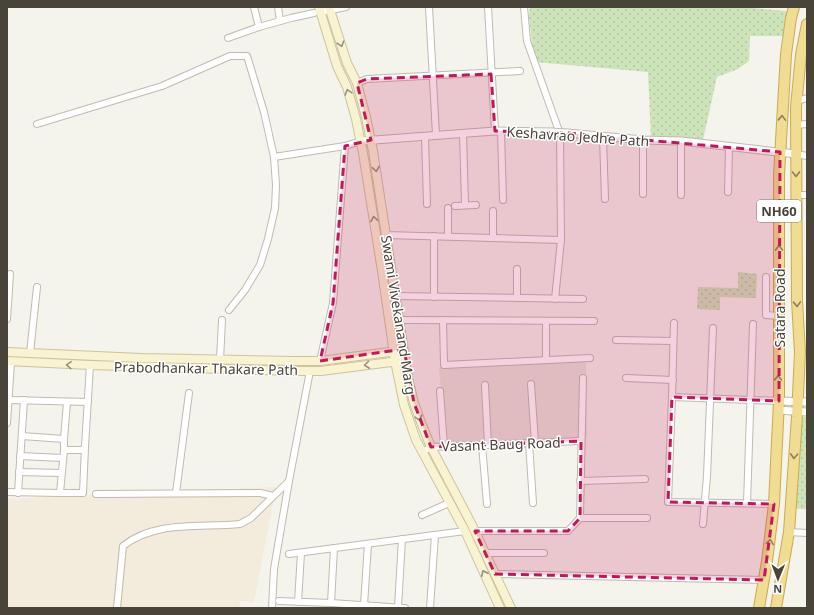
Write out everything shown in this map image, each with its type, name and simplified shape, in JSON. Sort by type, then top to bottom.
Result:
[{"type":"highway","name":"Satara Road","points":[[759,608],[774,504],[778,406],[780,152],[786,54],[794,7]]},
{"type":"highway","name":"Satara Road","points":[[776,608],[789,532],[802,407],[797,301],[796,154],[802,124],[797,101],[800,55],[807,24]]},
{"type":"main road","name":"Swami Vivekanand Marg","points":[[330,9],[346,62],[357,83],[371,140],[405,359],[414,403],[431,447],[475,531],[512,608]]},
{"type":"main road","name":"Swami Vivekanand Marg","points":[[318,11],[337,66],[347,87],[361,141],[393,351],[404,405],[416,440],[465,531],[500,608]]},
{"type":"main road","name":"Prabodhankar Thakare Path","points":[[7,352],[220,360],[320,361],[404,349]]},
{"type":"main road","name":"Prabodhankar Thakare Path","points":[[9,362],[90,366],[321,371],[405,359]]},
{"type":"street","points":[[254,7],[260,27]]},
{"type":"street","points":[[278,7],[280,21]]},
{"type":"street","points":[[228,38],[260,27],[318,11],[346,7]]},
{"type":"street","points":[[429,7],[436,135]]},
{"type":"street","points":[[488,7],[491,74],[498,131],[502,200]]},
{"type":"street","points":[[524,7],[527,41],[560,134],[561,240],[555,299]]},
{"type":"street","points":[[37,124],[162,86],[230,56],[247,56],[264,112],[274,157],[276,185],[275,208],[260,265],[245,290],[229,310]]},
{"type":"street","points":[[357,83],[367,79],[491,74],[520,71]]},
{"type":"street","points":[[797,101],[807,98]]},
{"type":"street","name":"Keshavrao Jedhe Path","points":[[361,141],[498,131],[551,132],[644,140],[681,141],[796,154]]},
{"type":"street","points":[[463,133],[465,205]]},
{"type":"street","points":[[425,136],[427,204]]},
{"type":"street","points":[[603,137],[605,198]]},
{"type":"street","points":[[643,194],[644,140]]},
{"type":"street","points":[[274,157],[345,146],[361,141]]},
{"type":"street","points":[[681,141],[681,195]]},
{"type":"street","points":[[320,361],[333,303],[345,146]]},
{"type":"street","points":[[728,192],[729,147]]},
{"type":"street","points":[[796,154],[807,156]]},
{"type":"street","points":[[796,195],[807,195]]},
{"type":"street","points":[[455,206],[476,205]]},
{"type":"street","points":[[448,208],[448,236]]},
{"type":"street","points":[[493,211],[493,237]]},
{"type":"street","points":[[386,235],[561,240]]},
{"type":"street","points":[[434,236],[434,297]]},
{"type":"street","points":[[517,269],[517,298]]},
{"type":"street","points":[[7,319],[10,274]]},
{"type":"street","points":[[766,277],[766,315],[779,316]]},
{"type":"street","points":[[30,353],[37,287]]},
{"type":"street","points":[[396,296],[583,299]]},
{"type":"street","points":[[220,360],[222,320]]},
{"type":"street","points":[[400,320],[594,321]]},
{"type":"street","points":[[443,320],[444,365],[590,358]]},
{"type":"street","points":[[546,321],[546,360]]},
{"type":"street","points":[[674,323],[668,502],[774,504]]},
{"type":"street","points":[[747,503],[752,324]]},
{"type":"street","points":[[703,524],[711,399],[713,328]]},
{"type":"street","points":[[616,340],[673,341]]},
{"type":"street","points":[[45,364],[46,354]]},
{"type":"street","points":[[7,423],[9,400],[9,362]]},
{"type":"street","points":[[7,492],[83,493],[90,366]]},
{"type":"street","points":[[272,608],[274,569],[288,481],[310,371]]},
{"type":"street","points":[[475,531],[568,532],[580,518],[583,378]]},
{"type":"street","points":[[626,378],[673,380]]},
{"type":"street","points":[[531,384],[533,503]]},
{"type":"street","points":[[485,385],[487,504]]},
{"type":"street","points":[[440,391],[444,447]]},
{"type":"street","points":[[176,493],[189,393]]},
{"type":"street","points":[[672,397],[750,399],[778,406],[802,407]]},
{"type":"street","points":[[9,400],[88,402]]},
{"type":"street","points":[[18,493],[24,400]]},
{"type":"street","points":[[60,493],[67,402]]},
{"type":"street","points":[[416,440],[426,435]]},
{"type":"street","points":[[22,436],[64,439]]},
{"type":"street","name":"Vasant Baug Road","points":[[422,452],[431,447],[581,441]]},
{"type":"street","points":[[64,450],[82,450],[85,447]]},
{"type":"street","points":[[20,456],[63,458]]},
{"type":"street","points":[[19,472],[61,473]]},
{"type":"street","points":[[580,481],[645,479]]},
{"type":"street","points":[[118,608],[123,546],[132,539],[144,534],[168,528],[240,524],[251,518],[288,481]]},
{"type":"street","points":[[96,494],[260,493],[273,496]]},
{"type":"street","points":[[422,515],[449,503]]},
{"type":"street","points":[[580,518],[647,518]]},
{"type":"street","points":[[289,554],[465,531]]},
{"type":"street","points":[[789,532],[807,532]]},
{"type":"street","points":[[430,608],[435,535]]},
{"type":"street","points":[[279,602],[331,603],[401,608],[402,539]]},
{"type":"street","points":[[364,605],[368,544]]},
{"type":"street","points":[[331,603],[334,548]]},
{"type":"street","points":[[298,602],[301,553]]},
{"type":"street","points":[[485,553],[544,553]]},
{"type":"street","points":[[495,574],[764,580]]},
{"type":"highlighted area","points":[[491,74],[495,131],[567,133],[780,152],[779,401],[672,397],[668,502],[774,504],[764,580],[495,574],[475,531],[568,531],[580,518],[581,441],[431,447],[414,403],[404,349],[320,361],[333,303],[345,146],[371,140],[357,83],[367,79]]},
{"type":"shaded area","points":[[586,361],[587,438],[446,444],[439,368]]},
{"type":"shaded area","points":[[276,487],[254,602],[240,601],[239,608],[7,608],[7,499]]},
{"type":"green space","points":[[530,7],[739,7],[787,11],[786,36],[750,36],[749,61],[738,69],[717,77],[703,140],[651,138],[648,72],[534,62],[529,16]]},
{"type":"green space","points":[[738,272],[757,274],[756,298],[720,297],[720,310],[697,309],[698,287],[738,288]]},
{"type":"green space","points":[[797,417],[807,417],[807,509],[791,509]]}]
